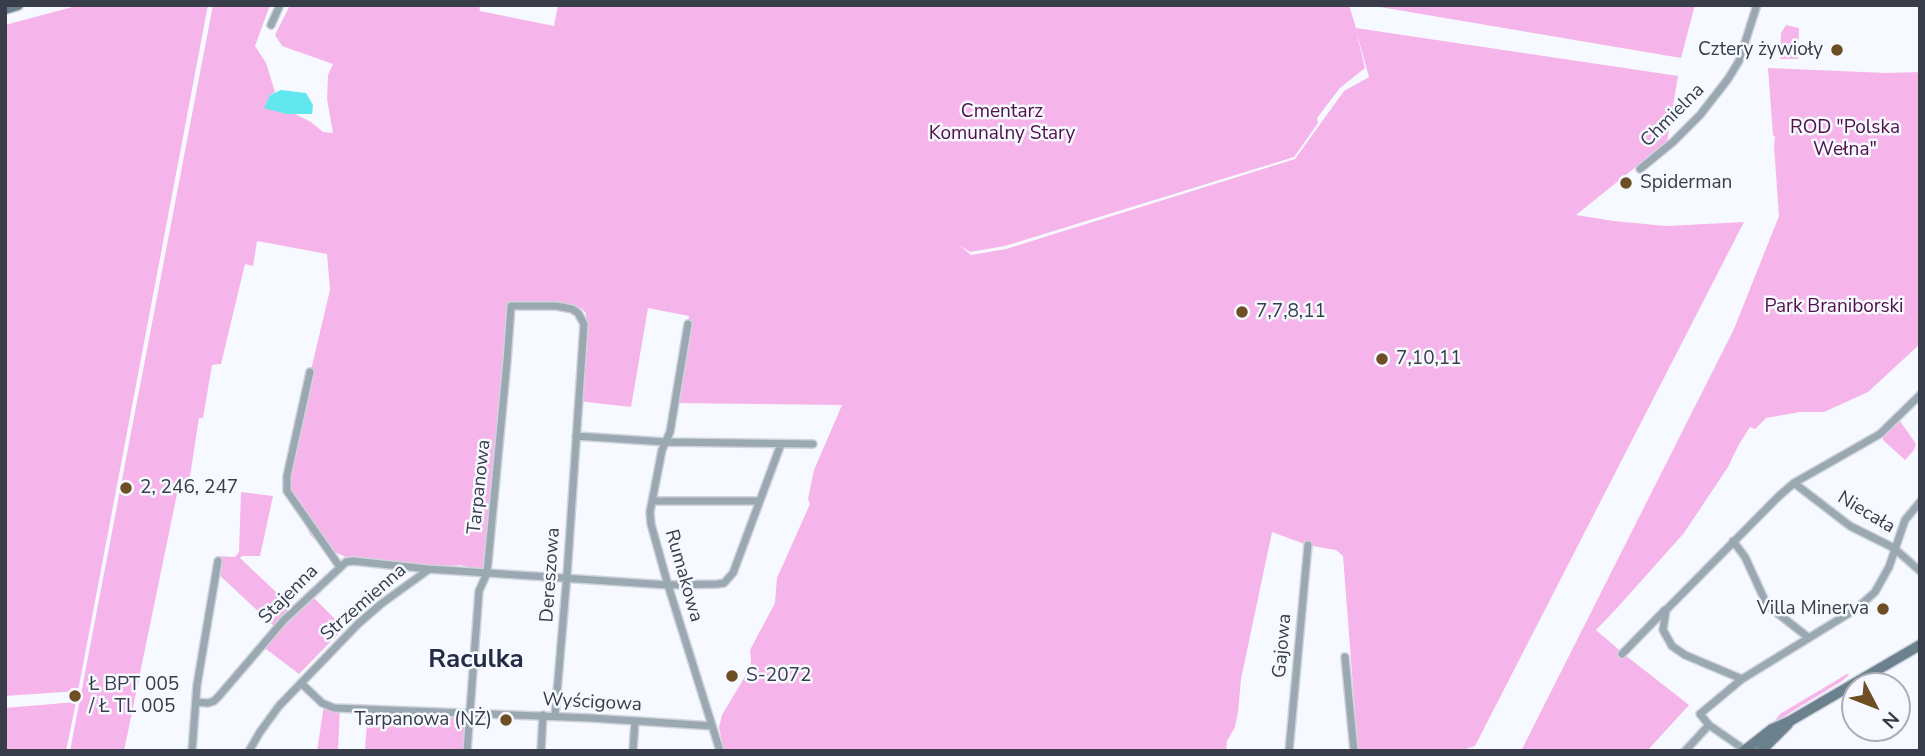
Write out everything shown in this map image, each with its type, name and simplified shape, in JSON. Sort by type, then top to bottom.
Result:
[{"type":"street","points":[[5,9],[18,5]]},
{"type":"street","points":[[271,25],[280,5]]},
{"type":"street","name":"Chmielna","points":[[1640,169],[1700,116],[1728,79],[1739,61],[1757,5]]},
{"type":"street","name":"Tarpanowa","points":[[467,751],[479,590],[487,573],[511,306],[556,306],[572,309],[578,313],[584,324]]},
{"type":"street","name":"Dereszowa","points":[[555,716],[584,324]]},
{"type":"street","name":"Rumakowa","points":[[688,324],[670,432],[662,450],[652,501],[651,524],[720,751]]},
{"type":"street","points":[[310,372],[287,476],[287,491],[340,566]]},
{"type":"street","points":[[1622,654],[1779,496],[1794,483],[1880,434],[1920,395]]},
{"type":"street","points":[[576,436],[666,442],[813,444]]},
{"type":"street","points":[[652,501],[760,501],[781,444]]},
{"type":"street","name":"Niecała","points":[[1794,483],[1850,526],[1894,548],[1920,571]]},
{"type":"street","name":"Strzemienna","points":[[249,751],[269,719],[301,683],[370,613],[428,569],[668,585],[724,583],[733,573],[760,501]]},
{"type":"street","points":[[1790,721],[1762,749],[1745,751],[1700,715],[1742,679],[1856,609],[1875,592],[1889,567],[1905,520],[1920,502]]},
{"type":"street","points":[[1733,541],[1745,557],[1767,606],[1809,638]]},
{"type":"street","name":"Gajowa","points":[[1289,751],[1308,545]]},
{"type":"street","points":[[192,751],[195,702],[218,561]]},
{"type":"street","name":"Stajenna","points":[[195,702],[214,701],[284,620],[346,562],[428,569]]},
{"type":"street","points":[[1665,610],[1664,630],[1672,646],[1685,655],[1742,679]]},
{"type":"street","points":[[1745,751],[1772,729],[1920,645]]},
{"type":"street","points":[[1345,657],[1354,751]]},
{"type":"street","name":"Wyścigowa","points":[[301,683],[322,703],[334,708],[544,715],[712,726]]},
{"type":"street","points":[[541,751],[544,715]]},
{"type":"street","points":[[633,751],[635,720]]},
{"type":"street","points":[[1685,751],[1709,724]]},
{"type":"green space","points":[[80,5],[208,5],[78,691],[5,696],[5,25]]},
{"type":"green space","name":"Cmentarz Komunalny Stary","points":[[213,5],[270,5],[255,46],[266,63],[275,92],[270,95],[277,111],[295,114],[323,132],[333,133],[327,99],[328,75],[333,64],[282,46],[275,35],[290,5],[479,5],[480,11],[554,26],[558,5],[1349,5],[1356,28],[1678,76],[1667,142],[1576,215],[1666,226],[1744,222],[1475,746],[1460,751],[1358,751],[1343,556],[1336,550],[1307,545],[1272,532],[1241,679],[1235,727],[1227,741],[1226,751],[724,751],[719,727],[722,715],[750,668],[750,650],[775,603],[777,578],[810,504],[808,499],[814,470],[842,405],[673,403],[689,316],[648,308],[631,407],[578,401],[586,313],[581,308],[511,306],[484,572],[461,565],[444,567],[387,563],[360,557],[348,558],[323,547],[311,536],[290,497],[285,479],[330,290],[327,254],[257,241],[253,266],[245,264],[221,364],[212,365],[203,418],[199,418],[188,489],[178,489],[124,751],[70,751]],"holes":[[[1356,30],[1369,77],[1344,91],[1295,159],[1006,249],[971,255],[959,245],[970,252],[1005,246],[1294,157],[1318,123],[1317,118],[1340,88],[1365,68]]]},
{"type":"green space","points":[[1379,5],[1695,5],[1681,58]]},
{"type":"green space","points":[[1786,25],[1799,28],[1798,59],[1780,59],[1781,33]]},
{"type":"green space","name":"Park Braniborski","points":[[1768,68],[1920,72],[1920,344],[1868,392],[1824,412],[1800,412],[1766,418],[1755,429],[1750,427],[1728,467],[1684,533],[1596,630],[1689,705],[1647,751],[1521,751],[1734,329],[1779,216]]},
{"type":"green space","points":[[1900,421],[1916,444],[1905,460],[1883,440]]},
{"type":"green space","points":[[241,492],[273,496],[260,556],[240,558],[294,609],[310,594],[344,628],[299,674],[262,646],[276,628],[216,572],[218,556],[235,557],[239,552]]},
{"type":"green space","points":[[1841,678],[1841,682],[1773,723],[1780,714]]},
{"type":"green space","points":[[76,702],[66,751],[5,751],[5,708]]},
{"type":"green space","points":[[324,705],[340,708],[338,751],[317,751]]},
{"type":"green space","points":[[368,708],[469,710],[466,751],[363,751]]},
{"type":"water","points":[[281,90],[306,93],[313,105],[312,114],[286,114],[264,108],[270,95]]},
{"type":"place","name":"Cztery żywioły","points":[[1837,50]]},
{"type":"place","name":"Spiderman","points":[[1626,183]]},
{"type":"place","name":"7,7,8,11","points":[[1242,312]]},
{"type":"place","name":"7,10,11","points":[[1382,359]]},
{"type":"place","name":"2, 246, 247","points":[[126,488]]},
{"type":"place","name":"Villa Minerva","points":[[1883,609]]},
{"type":"place","name":"S-2072","points":[[732,676]]},
{"type":"place","name":"Ł BPT 005 / Ł TL 005","points":[[75,696]]},
{"type":"place","name":"Tarpanowa (NŻ)","points":[[506,720]]},
{"type":"district","name":"Raculka","points":[[476,661]]},
{"type":"park label","name":"ROD \"Polska Wełna\"","points":[[1845,139]]}]
